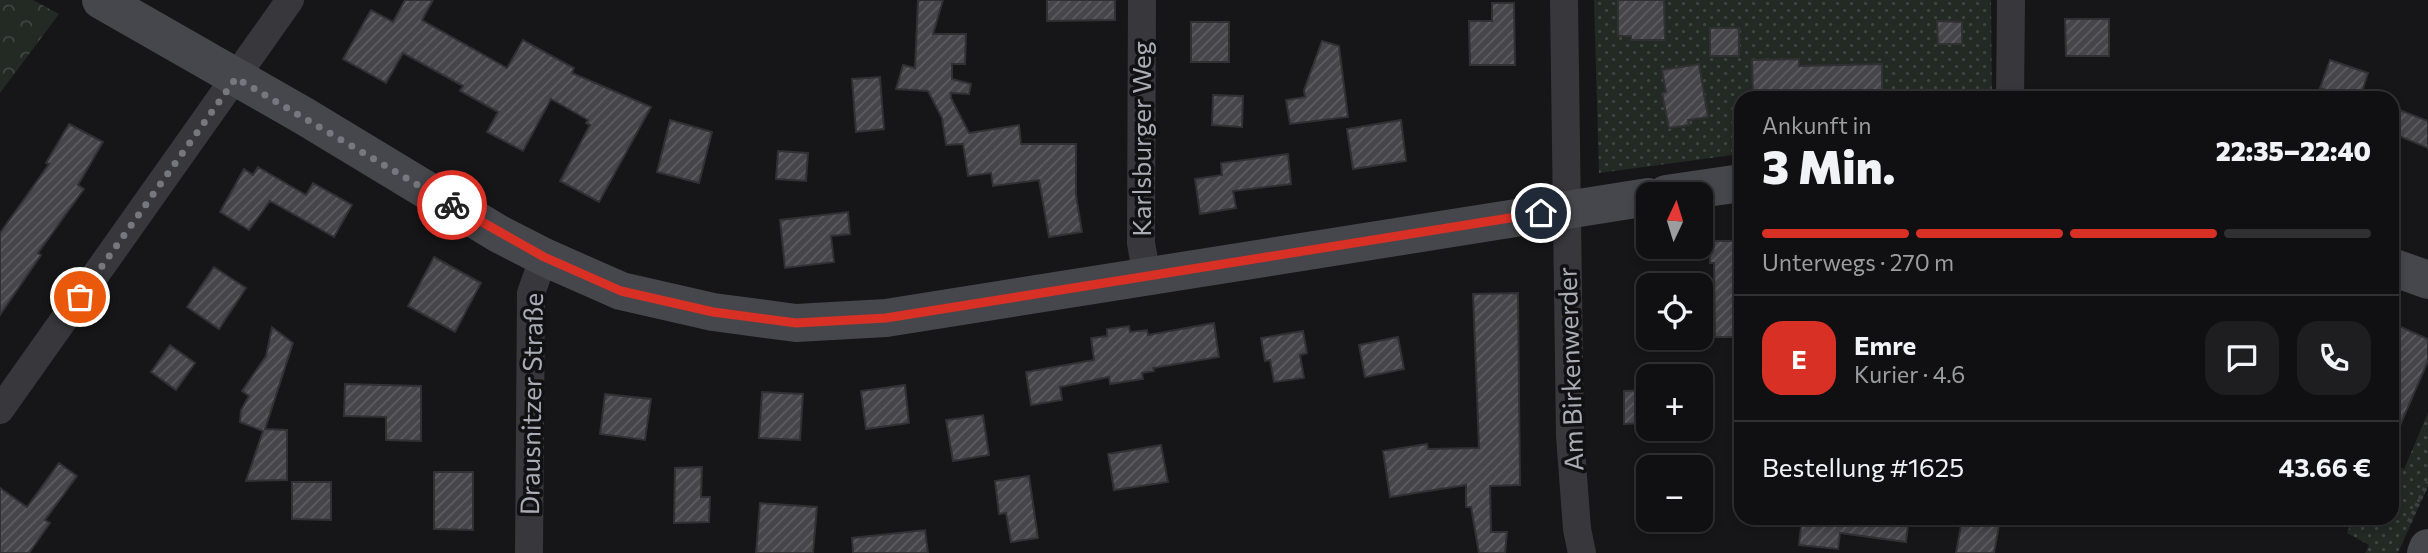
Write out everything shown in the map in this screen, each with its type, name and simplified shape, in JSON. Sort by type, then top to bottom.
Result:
[{"type":"street","points":[[101,0],[499,234],[544,257],[621,291],[713,312],[796,323],[886,318],[1636,199]]},
{"type":"street","points":[[0,410],[290,0]]},
{"type":"street","name":"Karlsburger Weg","points":[[1142,0],[1141,243],[1147,277]]},
{"type":"street","name":"Am Birkenwerder","points":[[1564,0],[1570,436],[1580,541]]},
{"type":"street","points":[[2010,91],[2011,0]]},
{"type":"street","points":[[1713,187],[1734,184]]},
{"type":"street","name":"Drausnitzer Straße","points":[[529,553],[531,293],[544,257]]},
{"type":"street","points":[[2399,270],[2428,280]]},
{"type":"street","points":[[2426,553],[2428,548]]},
{"type":"green space","points":[[0,0],[33,0],[59,14],[0,93]]},
{"type":"green space","points":[[1594,0],[1991,0],[1992,91],[1734,91],[1734,155],[1599,173]]},
{"type":"green space","points":[[2428,413],[2428,486],[2398,553],[2365,553],[2369,545],[2347,533],[2350,525],[2399,525],[2399,467],[2404,469]]},
{"type":"building","points":[[405,0],[433,0],[422,20],[507,68],[523,40],[574,68],[572,73],[651,107],[599,202],[560,181],[590,125],[586,123],[588,120],[551,99],[523,151],[487,132],[498,112],[460,91],[463,86],[403,53],[386,83],[343,59],[371,10],[393,22]]},
{"type":"building","points":[[918,0],[943,0],[933,34],[966,34],[965,64],[952,64],[952,79],[971,84],[969,94],[951,93],[951,98],[969,133],[1019,125],[1021,144],[1076,144],[1076,195],[1082,232],[1049,237],[1039,180],[993,186],[991,173],[968,176],[963,144],[946,145],[942,118],[928,91],[896,89],[903,65],[915,68]]},
{"type":"building","points":[[1047,0],[1115,0],[1115,20],[1047,21]]},
{"type":"building","points":[[1618,0],[1664,0],[1665,40],[1631,40],[1631,36],[1618,36]]},
{"type":"building","points":[[1492,3],[1514,3],[1515,65],[1470,65],[1469,21],[1492,21]]},
{"type":"building","points":[[2065,19],[2109,19],[2109,56],[2066,56]]},
{"type":"building","points":[[1937,21],[1962,22],[1962,44],[1938,44]]},
{"type":"building","points":[[1191,22],[1229,22],[1229,62],[1191,62]]},
{"type":"building","points":[[1710,28],[1739,28],[1739,56],[1710,56]]},
{"type":"building","points":[[1322,41],[1339,46],[1348,117],[1290,124],[1286,100],[1305,97],[1304,90]]},
{"type":"building","points":[[1799,59],[1799,66],[1882,64],[1882,91],[1753,91],[1752,60]]},
{"type":"building","points":[[2330,60],[2368,73],[2362,91],[2329,91],[2320,88]]},
{"type":"building","points":[[1699,64],[1708,117],[1688,120],[1689,125],[1669,128],[1662,93],[1666,92],[1662,70]]},
{"type":"building","points":[[880,77],[884,129],[856,132],[852,79]]},
{"type":"building","points":[[1213,95],[1243,96],[1242,127],[1212,125]]},
{"type":"building","points":[[2399,110],[2428,121],[2428,148],[2399,136]]},
{"type":"building","points":[[670,120],[712,132],[699,183],[657,172]]},
{"type":"building","points":[[1401,120],[1406,161],[1353,169],[1347,129]]},
{"type":"building","points":[[69,124],[103,142],[78,185],[84,189],[38,253],[41,255],[0,315],[0,233],[49,164],[46,163]]},
{"type":"building","points":[[778,151],[808,153],[806,181],[776,179]]},
{"type":"building","points":[[1288,154],[1291,184],[1233,191],[1236,208],[1200,214],[1195,179],[1222,175],[1221,163]]},
{"type":"building","points":[[258,167],[306,195],[313,183],[352,205],[334,237],[270,201],[249,230],[220,212],[244,169],[253,175]]},
{"type":"building","points":[[848,212],[850,234],[831,236],[834,262],[785,268],[780,220]]},
{"type":"building","points":[[1713,241],[1734,241],[1734,337],[1715,337],[1714,263],[1710,263],[1710,259],[1713,259]]},
{"type":"building","points":[[434,257],[481,283],[455,332],[408,306]]},
{"type":"building","points":[[214,267],[246,288],[219,329],[187,307]]},
{"type":"building","points":[[1518,293],[1520,485],[1490,486],[1491,532],[1507,532],[1505,553],[1479,553],[1471,507],[1466,507],[1466,485],[1390,497],[1383,451],[1427,444],[1428,449],[1479,448],[1473,294]]},
{"type":"building","points":[[1214,323],[1219,357],[1153,368],[1154,371],[1142,373],[1143,379],[1110,384],[1109,377],[1060,387],[1062,400],[1031,405],[1026,372],[1094,360],[1091,338],[1107,336],[1107,329],[1129,326],[1130,332],[1147,330],[1148,335]]},
{"type":"building","points":[[2399,326],[2428,339],[2428,361],[2399,428]]},
{"type":"building","points":[[272,327],[293,343],[265,429],[287,430],[287,480],[246,481],[263,431],[240,422],[241,410],[249,396],[242,391],[266,356]]},
{"type":"building","points":[[1303,331],[1307,353],[1300,355],[1304,378],[1274,382],[1270,360],[1265,361],[1261,338]]},
{"type":"building","points":[[1398,337],[1404,369],[1365,377],[1359,345]]},
{"type":"building","points":[[170,345],[195,363],[176,390],[151,372]]},
{"type":"building","points":[[345,384],[421,386],[421,441],[386,440],[386,417],[344,416]]},
{"type":"building","points":[[905,385],[909,423],[866,429],[861,391]]},
{"type":"building","points":[[1636,390],[1636,424],[1624,424],[1624,391]]},
{"type":"building","points":[[762,392],[803,394],[800,440],[759,438]]},
{"type":"building","points":[[605,394],[651,399],[645,440],[600,434]]},
{"type":"building","points":[[983,415],[989,455],[953,461],[946,420]]},
{"type":"building","points":[[1161,445],[1168,482],[1114,490],[1108,454]]},
{"type":"building","points":[[59,463],[77,476],[45,520],[50,523],[29,553],[0,553],[0,488],[27,507]]},
{"type":"building","points":[[702,467],[701,497],[710,497],[709,522],[674,523],[675,468]]},
{"type":"building","points":[[434,472],[473,472],[473,530],[434,529]]},
{"type":"building","points":[[1029,476],[1038,538],[1011,542],[1006,513],[999,514],[995,481]]},
{"type":"building","points":[[292,482],[331,482],[331,520],[292,519]]},
{"type":"building","points":[[760,503],[817,507],[813,553],[756,553]]},
{"type":"building","points":[[1801,525],[1908,525],[1906,542],[1840,533],[1838,549],[1799,545]]},
{"type":"building","points":[[1961,525],[1999,526],[1994,553],[1956,553]]},
{"type":"building","points":[[925,530],[928,553],[853,553],[852,538]]},
{"type":"way so far","points":[[80,297],[236,78],[452,205]]},
{"type":"route","points":[[452,205],[499,234],[544,257],[621,291],[713,312],[796,323],[886,318],[1541,213]]}]
